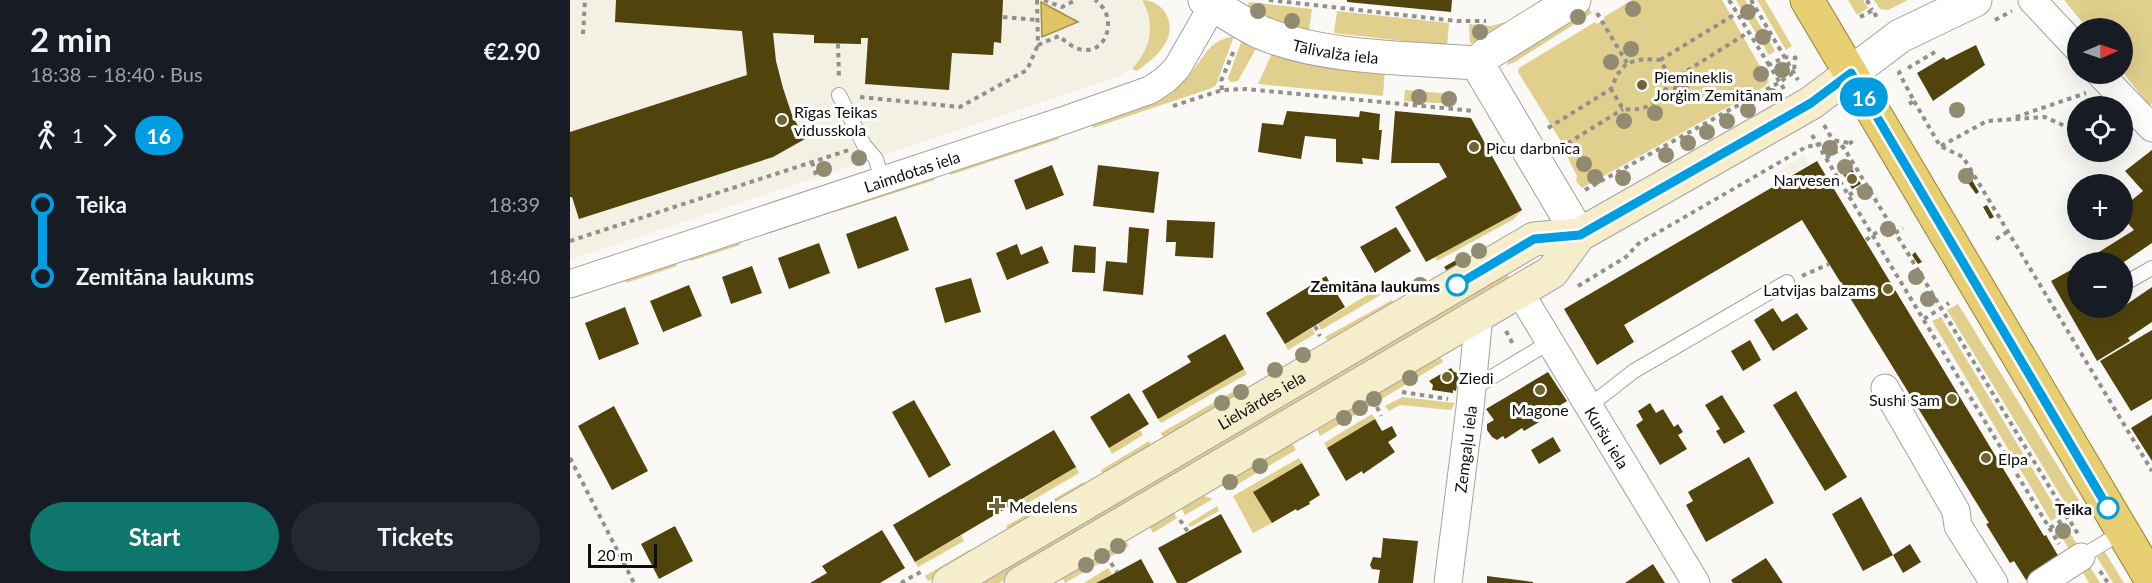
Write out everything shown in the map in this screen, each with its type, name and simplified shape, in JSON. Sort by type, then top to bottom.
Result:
[{"type":"highway","points":[[1807,0],[2152,581]]},
{"type":"main road","name":"Lielvārdes iela","points":[[1021,583],[1552,272],[1580,235],[1811,103],[1851,73]]},
{"type":"main road","name":"Lielvārdes iela","points":[[950,583],[1534,239],[1580,235]]},
{"type":"street","points":[[2032,0],[2067,37]]},
{"type":"street","name":"Tālivalža iela","points":[[1209,2],[1259,32],[1296,45],[1323,50],[1477,63]]},
{"type":"street","name":"Laimdotas iela","points":[[570,284],[1150,90],[1177,68],[1209,2]]},
{"type":"street","points":[[1580,235],[1477,63],[1487,54],[1584,4]]},
{"type":"street","points":[[1851,73],[1900,36],[1984,11]]},
{"type":"street","points":[[2110,84],[2152,128]]},
{"type":"street","name":"Kuršu iela","points":[[1519,291],[1696,583]]},
{"type":"street","name":"Zemgaļu iela","points":[[1448,583],[1479,315]]},
{"type":"street","points":[[1885,388],[1956,511],[1958,526],[1994,583]]},
{"type":"street","points":[[2041,583],[2080,558]]},
{"type":"lane","points":[[839,95],[864,145],[876,159],[882,180]]},
{"type":"lane","points":[[2133,279],[2152,268]]},
{"type":"lane","points":[[1589,406],[1634,371],[1787,282]]},
{"type":"lane","points":[[1471,396],[1550,342]]},
{"type":"lane","points":[[2080,558],[2122,532]]},
{"type":"path","points":[[582,34],[585,0]]},
{"type":"path","points":[[838,44],[839,95],[960,107],[1027,70],[1038,45],[1037,0]]},
{"type":"path","points":[[1044,0],[1062,7],[1076,0]]},
{"type":"path","points":[[1038,45],[1059,36],[1072,46],[1085,50],[1097,47],[1105,40],[1108,19],[1104,9],[1095,0]]},
{"type":"path","points":[[1269,0],[1457,21],[1489,21]]},
{"type":"path","points":[[1729,0],[1780,82]]},
{"type":"path","points":[[1751,0],[1797,77]]},
{"type":"path","points":[[1867,0],[1878,19]]},
{"type":"path","points":[[1984,11],[2032,0]]},
{"type":"path","points":[[1584,4],[1627,63]]},
{"type":"path","points":[[1860,18],[1873,10]]},
{"type":"path","points":[[1548,128],[1611,89],[1617,75],[1627,63],[1644,58],[1660,60],[1737,13]]},
{"type":"path","points":[[1002,18],[1037,20]]},
{"type":"path","points":[[1222,90],[1221,81],[1244,24]]},
{"type":"path","points":[[1560,148],[1623,109],[1635,110],[1653,104],[1672,80],[1749,32]]},
{"type":"path","points":[[1943,48],[1899,73],[1940,146],[1963,157],[2152,471]]},
{"type":"path","points":[[1769,65],[1785,57],[1795,58],[1800,55]]},
{"type":"path","points":[[1794,72],[1795,58]]},
{"type":"path","points":[[1660,60],[1672,80]]},
{"type":"path","points":[[1683,72],[1689,83]]},
{"type":"path","points":[[1593,187],[1794,72]]},
{"type":"path","points":[[2011,119],[2098,89],[2100,84]]},
{"type":"path","points":[[1611,89],[1623,109]]},
{"type":"path","points":[[1167,108],[1222,90],[1254,90],[1392,105],[1470,110],[1478,113]]},
{"type":"path","points":[[1906,106],[1914,101]]},
{"type":"path","points":[[1940,146],[1987,121],[2045,117],[2067,127]]},
{"type":"path","points":[[1826,128],[1831,137],[1844,148],[2067,517],[2080,558]]},
{"type":"path","points":[[1812,135],[2050,528],[2108,583]]},
{"type":"path","points":[[1826,158],[1855,140]]},
{"type":"path","points":[[1575,288],[1626,257],[1638,244],[1806,147],[1836,141],[1850,143]]},
{"type":"path","points":[[570,241],[864,145]]},
{"type":"path","points":[[812,162],[819,184]]},
{"type":"path","points":[[1849,195],[1866,185]]},
{"type":"path","points":[[1866,240],[1890,223]]},
{"type":"path","points":[[1895,232],[1903,228]]},
{"type":"path","points":[[1996,239],[2007,232]]},
{"type":"path","points":[[1787,282],[1828,264]]},
{"type":"path","points":[[1924,319],[1949,303]]},
{"type":"path","points":[[1401,392],[1471,396]]},
{"type":"path","points":[[1377,407],[1382,416]]},
{"type":"path","points":[[570,458],[634,583]]},
{"type":"path","points":[[2050,528],[2080,509],[2084,515]]},
{"type":"path","points":[[1182,522],[1188,532]]},
{"type":"path","points":[[1111,563],[1117,572]]},
{"type":"shaded area","name":"Rīgas Teikas vidusskola","points":[[570,0],[1142,0],[1151,24],[1148,44],[1140,61],[1120,76],[570,260]]},
{"type":"shaded area","points":[[1142,0],[1161,8],[1170,26],[1164,45],[1150,61],[1137,71],[1132,69],[1144,53],[1150,27]]},
{"type":"shaded area","points":[[1632,0],[1722,0],[1769,82],[1764,87],[1582,188],[1576,181],[1577,176],[1565,152],[1567,151],[1518,72],[1519,68],[1595,22],[1597,24],[1605,19],[1604,17]]},
{"type":"shaded area","points":[[1736,0],[1745,0],[1775,51],[1769,55]]},
{"type":"shaded area","points":[[1757,0],[1765,0],[1792,46],[1786,50]]},
{"type":"shaded area","points":[[1848,0],[1863,0],[1868,8],[1857,15]]},
{"type":"shaded area","points":[[1874,0],[1908,0],[1888,10],[1880,9]]},
{"type":"shaded area","points":[[2064,0],[2152,0],[2152,103],[2149,106],[2132,84],[2133,18],[2079,18]]},
{"type":"shaded area","points":[[1041,2],[1078,22],[1042,37]]},
{"type":"shaded area","points":[[1249,2],[1312,9],[1309,30],[1270,22],[1247,12]]},
{"type":"shaded area","points":[[1588,7],[1592,13],[1513,63],[1506,65],[1514,54]]},
{"type":"shaded area","points":[[1337,11],[1449,23],[1447,46],[1334,33]]},
{"type":"shaded area","points":[[1505,22],[1509,28],[1492,39],[1470,43],[1469,24],[1491,26]]},
{"type":"shaded area","points":[[1234,36],[1216,85],[1212,88],[1093,128],[1092,121],[1141,106],[1166,95],[1187,77],[1214,45],[1225,38]]},
{"type":"shaded area","points":[[1243,37],[1258,45],[1238,81],[1230,82],[1228,78]]},
{"type":"shaded area","points":[[1273,51],[1385,69],[1383,96],[1258,84]]},
{"type":"shaded area","points":[[1405,90],[1451,94],[1451,104],[1404,101]]},
{"type":"shaded area","points":[[1057,134],[1059,139],[950,175],[948,170]]},
{"type":"shaded area","points":[[1804,156],[1809,164],[1781,180],[1776,171]]},
{"type":"shaded area","points":[[934,175],[935,180],[835,212],[834,208]]},
{"type":"shaded area","points":[[1522,210],[1514,219],[1437,261],[1435,257]]},
{"type":"shaded area","points":[[738,240],[740,245],[691,261],[688,257]]},
{"type":"shaded area","points":[[676,261],[677,266],[626,283],[625,278]]},
{"type":"shaded area","points":[[1506,272],[1512,282],[999,583],[975,583]]},
{"type":"shaded area","points":[[1381,287],[1384,293],[1321,330],[1318,324]]},
{"type":"shaded area","points":[[1392,300],[1396,307],[1329,343],[1325,337]]},
{"type":"shaded area","points":[[1958,304],[2080,502],[2069,509],[1947,310]]},
{"type":"shaded area","points":[[1941,317],[2060,515],[2051,521],[1932,321]]},
{"type":"shaded area","points":[[1312,328],[1315,334],[1288,350],[1285,344]]},
{"type":"shaded area","points":[[1440,357],[1443,362],[1320,436],[1317,430]]},
{"type":"shaded area","points":[[1244,369],[1247,374],[1161,423],[1158,419]]},
{"type":"shaded area","points":[[1246,384],[1249,392],[1164,439],[1161,433]]},
{"type":"shaded area","points":[[1402,397],[1455,403],[1451,410],[1400,405],[1389,411],[1385,406]]},
{"type":"shaded area","points":[[1372,414],[1375,419],[1327,448],[1324,443]]},
{"type":"shaded area","points":[[1140,430],[1143,435],[1112,454],[1109,448]]},
{"type":"shaded area","points":[[1149,441],[1153,448],[1103,474],[1101,470]]},
{"type":"shaded area","points":[[1292,443],[1296,450],[1226,491],[1225,481]]},
{"type":"shaded area","points":[[1299,458],[1302,463],[1254,491],[1272,523],[1253,533],[1233,496]]},
{"type":"shaded area","points":[[1076,467],[1079,473],[1009,514],[1007,509]]},
{"type":"shaded area","points":[[1084,482],[1088,488],[1011,533],[1006,526]]},
{"type":"shaded area","points":[[1198,494],[1213,499],[1185,515],[1180,505]]},
{"type":"shaded area","points":[[1217,506],[1219,511],[1190,527],[1188,524]]},
{"type":"shaded area","points":[[1172,510],[1177,518],[1153,533],[1148,524]]},
{"type":"shaded area","points":[[2065,525],[2081,551],[2073,555],[2057,530]]},
{"type":"shaded area","points":[[961,535],[964,541],[918,567],[915,562]]},
{"type":"shaded area","points":[[1124,538],[1129,546],[1065,583],[1061,575]]},
{"type":"shaded area","points":[[969,550],[973,555],[928,581],[925,576]]},
{"type":"shaded area","points":[[2105,552],[2124,583],[2113,583],[2097,557]]},
{"type":"shaded area","points":[[2087,562],[2100,583],[2089,583],[2080,567]]},
{"type":"shaded area","points":[[1108,568],[1112,574],[1096,583],[1084,583]]},
{"type":"building","points":[[616,0],[1003,0],[1001,43],[994,42],[993,55],[952,53],[949,90],[865,84],[868,38],[861,38],[861,44],[814,43],[814,35],[773,33],[776,61],[783,88],[792,115],[805,139],[773,157],[579,219],[572,197],[570,197],[570,132],[747,75],[742,31],[615,22]]},
{"type":"building","points":[[1347,0],[1452,0],[1451,12],[1347,2]]},
{"type":"building","points":[[1976,45],[1985,65],[1933,101],[1917,73],[1944,57],[1946,60]]},
{"type":"building","points":[[1287,111],[1359,117],[1360,111],[1380,114],[1379,130],[1382,130],[1379,160],[1362,158],[1363,164],[1336,162],[1336,139],[1305,136],[1301,159],[1258,152],[1262,123],[1283,125]]},
{"type":"building","points":[[1395,111],[1471,118],[1522,210],[1426,262],[1395,207],[1447,177],[1439,163],[1391,163]]},
{"type":"building","points":[[2152,150],[2152,243],[2133,256],[2133,252],[2099,252],[2118,240],[2133,240],[2133,199],[2143,191],[2133,180],[2133,174],[2128,174],[2125,171]]},
{"type":"building","points":[[1817,161],[2060,559],[2026,580],[2014,561],[2010,563],[1986,524],[1989,523],[1802,220],[1624,325],[1634,342],[1597,365],[1564,309]]},
{"type":"building","points":[[1052,165],[1064,195],[1026,210],[1014,180]]},
{"type":"building","points":[[1098,165],[1159,172],[1154,213],[1093,206]]},
{"type":"building","name":"Narvesen","points":[[1852,169],[1861,184],[1852,189],[1843,174]]},
{"type":"building","points":[[1972,180],[1979,192],[1976,194],[1968,183]]},
{"type":"building","points":[[1987,205],[1994,217],[1990,219],[1983,207]]},
{"type":"building","points":[[896,216],[909,250],[858,269],[846,234]]},
{"type":"building","points":[[1167,220],[1215,222],[1213,258],[1175,256],[1176,242],[1166,242]]},
{"type":"building","points":[[1129,227],[1149,229],[1143,295],[1103,291],[1106,261],[1127,263]]},
{"type":"building","points":[[1396,227],[1411,251],[1375,273],[1360,247]]},
{"type":"building","points":[[819,243],[830,273],[789,289],[778,258]]},
{"type":"building","points":[[1017,244],[1021,255],[1042,246],[1049,263],[1007,280],[996,253]]},
{"type":"building","points":[[1074,245],[1096,247],[1095,273],[1072,272]]},
{"type":"building","points":[[1915,252],[1922,262],[1918,264],[1912,255]]},
{"type":"building","points":[[1456,260],[1459,264],[1447,271],[1444,267]]},
{"type":"building","points":[[752,266],[762,293],[731,304],[722,277]]},
{"type":"building","points":[[2067,272],[2067,309],[2051,281]]},
{"type":"building","points":[[1326,276],[1345,307],[1285,344],[1266,313]]},
{"type":"building","points":[[971,278],[981,312],[945,323],[935,288]]},
{"type":"building","points":[[689,285],[702,316],[663,332],[650,301]]},
{"type":"building","points":[[2152,287],[2152,322],[2128,338],[2130,341],[2097,361],[2072,318],[2133,318],[2133,300]]},
{"type":"building","points":[[625,307],[639,344],[599,360],[585,323]]},
{"type":"building","points":[[1773,308],[1782,322],[1797,313],[1808,329],[1773,351],[1754,320]]},
{"type":"building","points":[[2152,330],[2152,399],[2131,411],[2100,361]]},
{"type":"building","points":[[1225,334],[1244,369],[1158,419],[1142,391],[1191,362],[1187,356]]},
{"type":"building","points":[[1750,340],[1761,360],[1743,371],[1731,351]]},
{"type":"building","name":"Ziedi","points":[[1451,368],[1454,372],[1459,373],[1456,391],[1453,390],[1453,393],[1432,390],[1433,385],[1429,381]]},
{"type":"building","points":[[1548,372],[1567,401],[1549,412],[1551,415],[1524,431],[1522,428],[1505,439],[1503,436],[1497,440],[1492,437],[1487,430],[1487,424],[1494,420],[1486,409]]},
{"type":"building","points":[[1796,391],[1847,477],[1825,491],[1773,405]]},
{"type":"building","points":[[1129,393],[1149,424],[1109,448],[1090,417]]},
{"type":"building","points":[[1722,395],[1745,432],[1724,444],[1716,431],[1720,429],[1705,405]]},
{"type":"building","points":[[914,400],[951,465],[929,478],[892,412]]},
{"type":"building","points":[[1650,403],[1656,413],[1663,409],[1674,427],[1678,424],[1683,432],[1678,435],[1687,449],[1660,465],[1636,425],[1643,420],[1638,411]]},
{"type":"building","points":[[614,406],[648,471],[612,490],[578,426]]},
{"type":"building","points":[[2152,415],[2152,461],[2131,428]]},
{"type":"building","points":[[1375,419],[1382,431],[1392,426],[1397,436],[1388,442],[1395,452],[1363,474],[1362,471],[1346,481],[1327,448]]},
{"type":"building","points":[[1054,430],[1076,467],[915,562],[893,525]]},
{"type":"building","points":[[1553,437],[1561,451],[1539,464],[1531,450]]},
{"type":"building","points":[[1749,457],[1774,503],[1706,542],[1686,505],[1693,501],[1688,492]]},
{"type":"building","points":[[1302,463],[1320,495],[1309,502],[1310,504],[1272,523],[1253,492]]},
{"type":"building","points":[[1861,497],[1893,555],[1863,571],[1832,514]]},
{"type":"building","points":[[1221,514],[1242,552],[1186,583],[1177,583],[1158,548]]},
{"type":"building","points":[[675,526],[693,561],[659,579],[641,544]]},
{"type":"building","points":[[882,530],[905,568],[880,583],[810,583],[827,573],[822,566]]},
{"type":"building","points":[[1383,538],[1418,541],[1413,583],[1378,583],[1380,570],[1372,569],[1370,565],[1373,557],[1381,558]]},
{"type":"building","points":[[1910,544],[1921,562],[1903,573],[1893,555]]},
{"type":"building","points":[[1766,558],[1783,583],[1733,583],[1731,580]]},
{"type":"building","points":[[1141,559],[1154,583],[1096,583],[1117,572]]},
{"type":"building","points":[[1653,564],[1665,583],[1625,583]]},
{"type":"building","points":[[1487,576],[1533,582],[1533,583],[1487,583]]},
{"type":"bus line","name":"16","points":[[1457,285],[1534,239],[1580,235],[1811,103],[1851,73],[2108,508]]},
{"type":"place","name":"Piemineklis Jorģim Zemitānam","points":[[1642,85]]},
{"type":"place","name":"Rīgas Teikas vidusskola","points":[[782,120]]},
{"type":"place","name":"Picu darbnīca","points":[[1474,147]]},
{"type":"place","name":"Narvesen","points":[[1852,179]]},
{"type":"place","name":"Zemitāna laukums","points":[[1457,285]]},
{"type":"place","name":"Latvijas balzams","points":[[1888,289]]},
{"type":"place","name":"Ziedi","points":[[1447,377]]},
{"type":"place","name":"Magone","points":[[1540,390]]},
{"type":"place","name":"Sushi Sam","points":[[1952,399]]},
{"type":"place","name":"Elpa","points":[[1986,458]]},
{"type":"place","name":"Medelens","points":[[997,506]]},
{"type":"place","name":"Teika","points":[[2108,508]]}]
